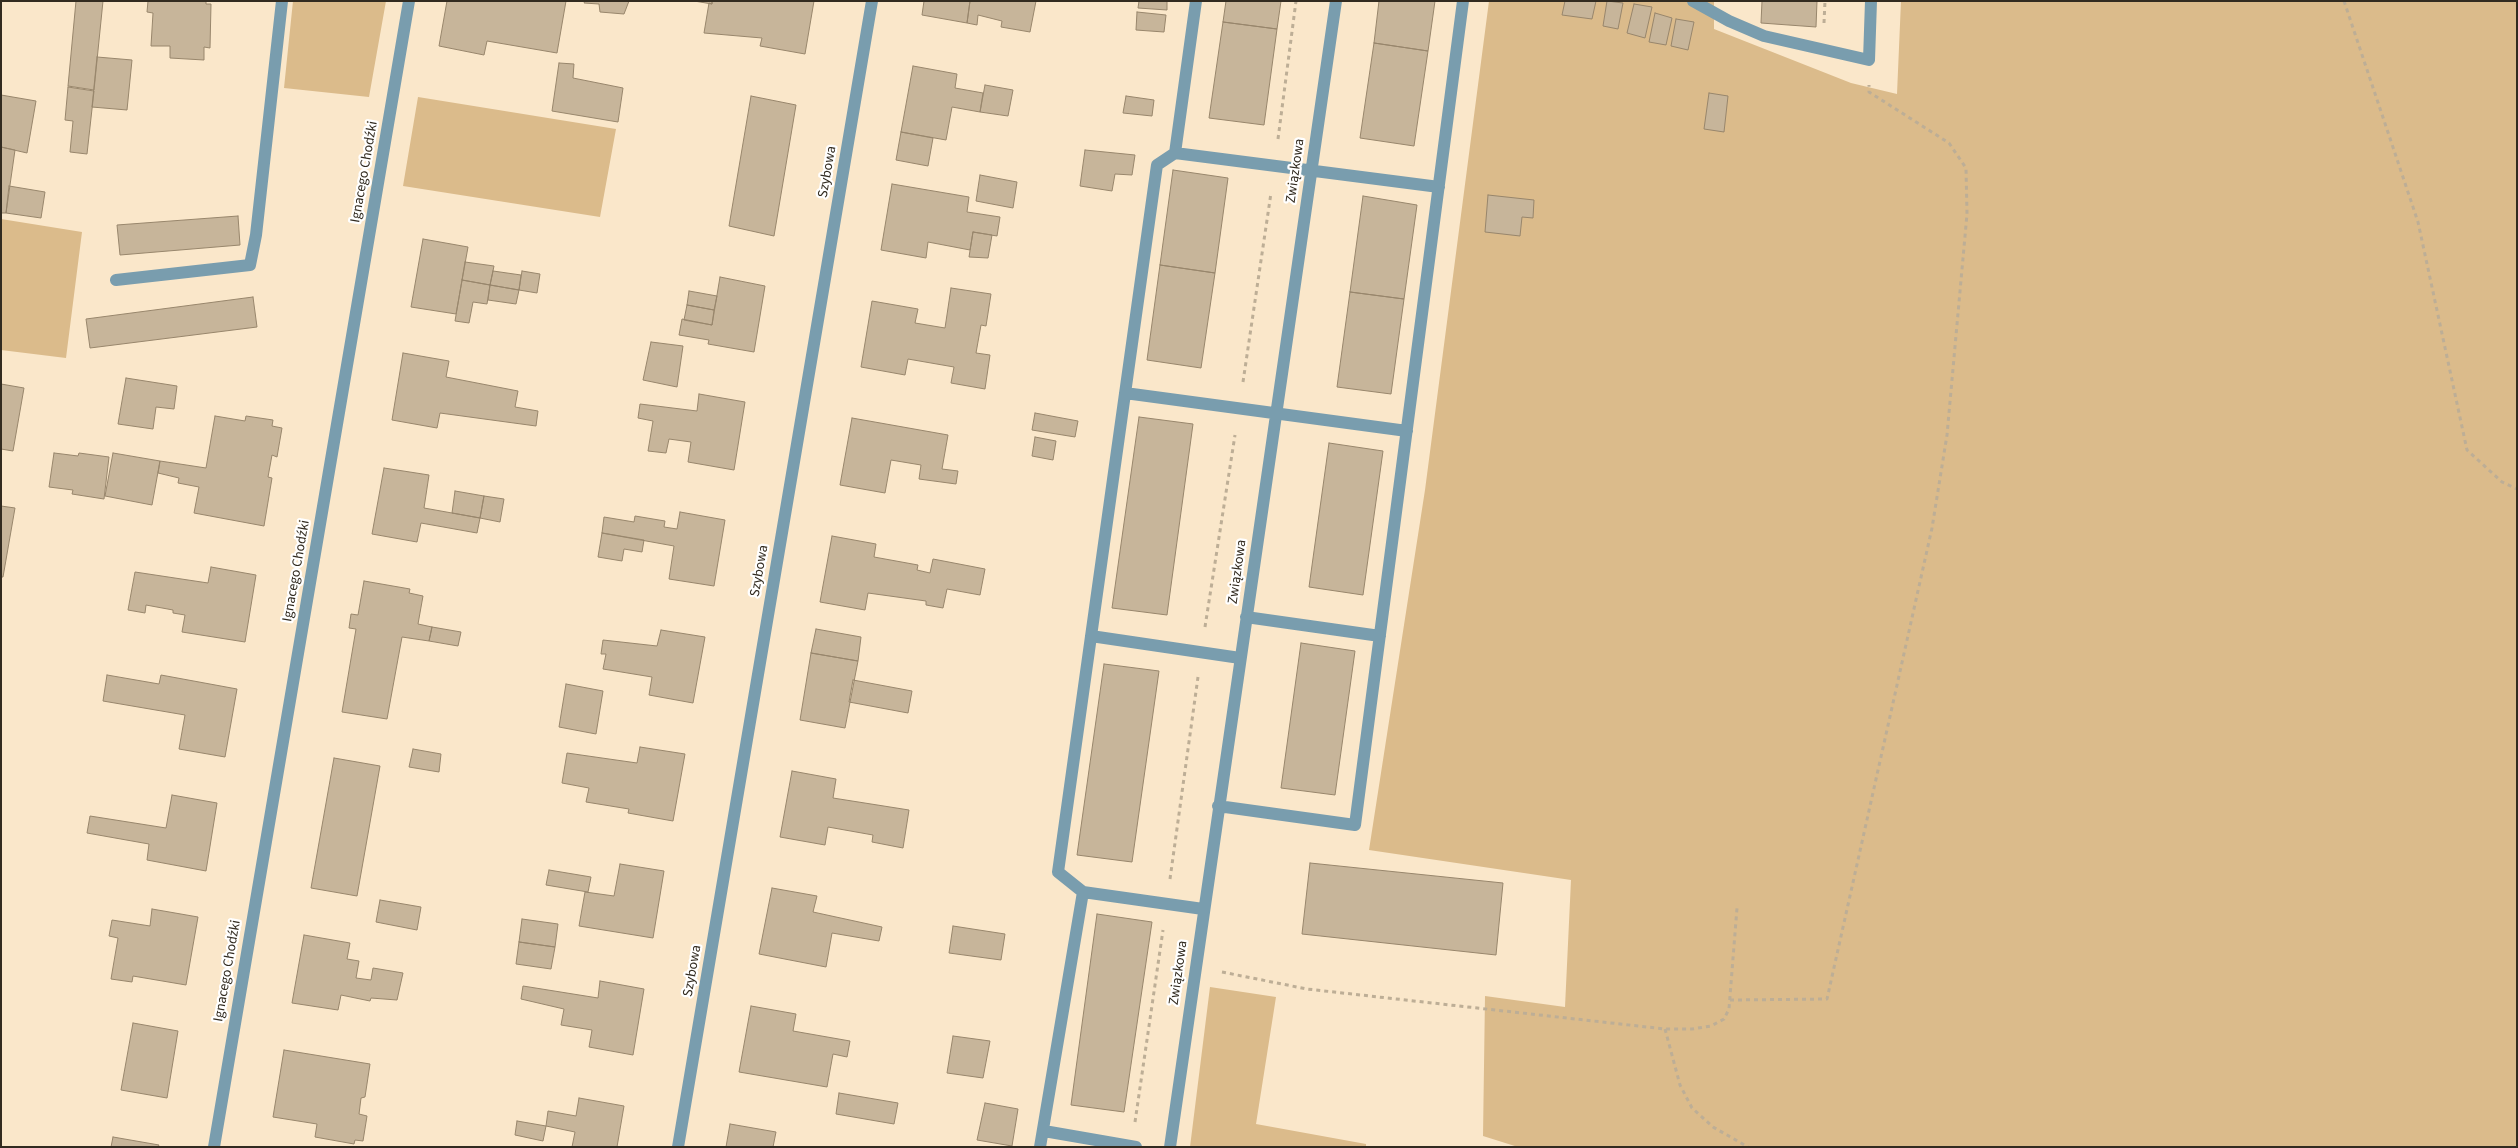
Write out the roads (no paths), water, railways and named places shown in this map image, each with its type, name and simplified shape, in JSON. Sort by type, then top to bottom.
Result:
[{"type":"street","points":[[116,280],[250,264],[256,235],[282,1]]},
{"type":"street","name":"Ignacego Chodźki","points":[[214,1147],[409,1]]},
{"type":"street","name":"Szybowa","points":[[678,1147],[872,1]]},
{"type":"street","points":[[1176,153],[1196,1]]},
{"type":"street","name":"Związkowa","points":[[1170,1147],[1336,1]]},
{"type":"street","points":[[1218,806],[1355,825],[1464,1]]},
{"type":"street","points":[[1693,1],[1729,21],[1764,36],[1869,60],[1871,1]]},
{"type":"street","points":[[1203,909],[1083,892],[1058,872],[1158,165],[1176,153],[1439,188]]},
{"type":"street","points":[[1125,393],[1407,431]]},
{"type":"street","points":[[1246,617],[1380,636]]},
{"type":"street","points":[[1091,636],[1240,658]]},
{"type":"street","points":[[1040,1147],[1083,892]]},
{"type":"street","points":[[1044,1131],[1134,1146]]}]
